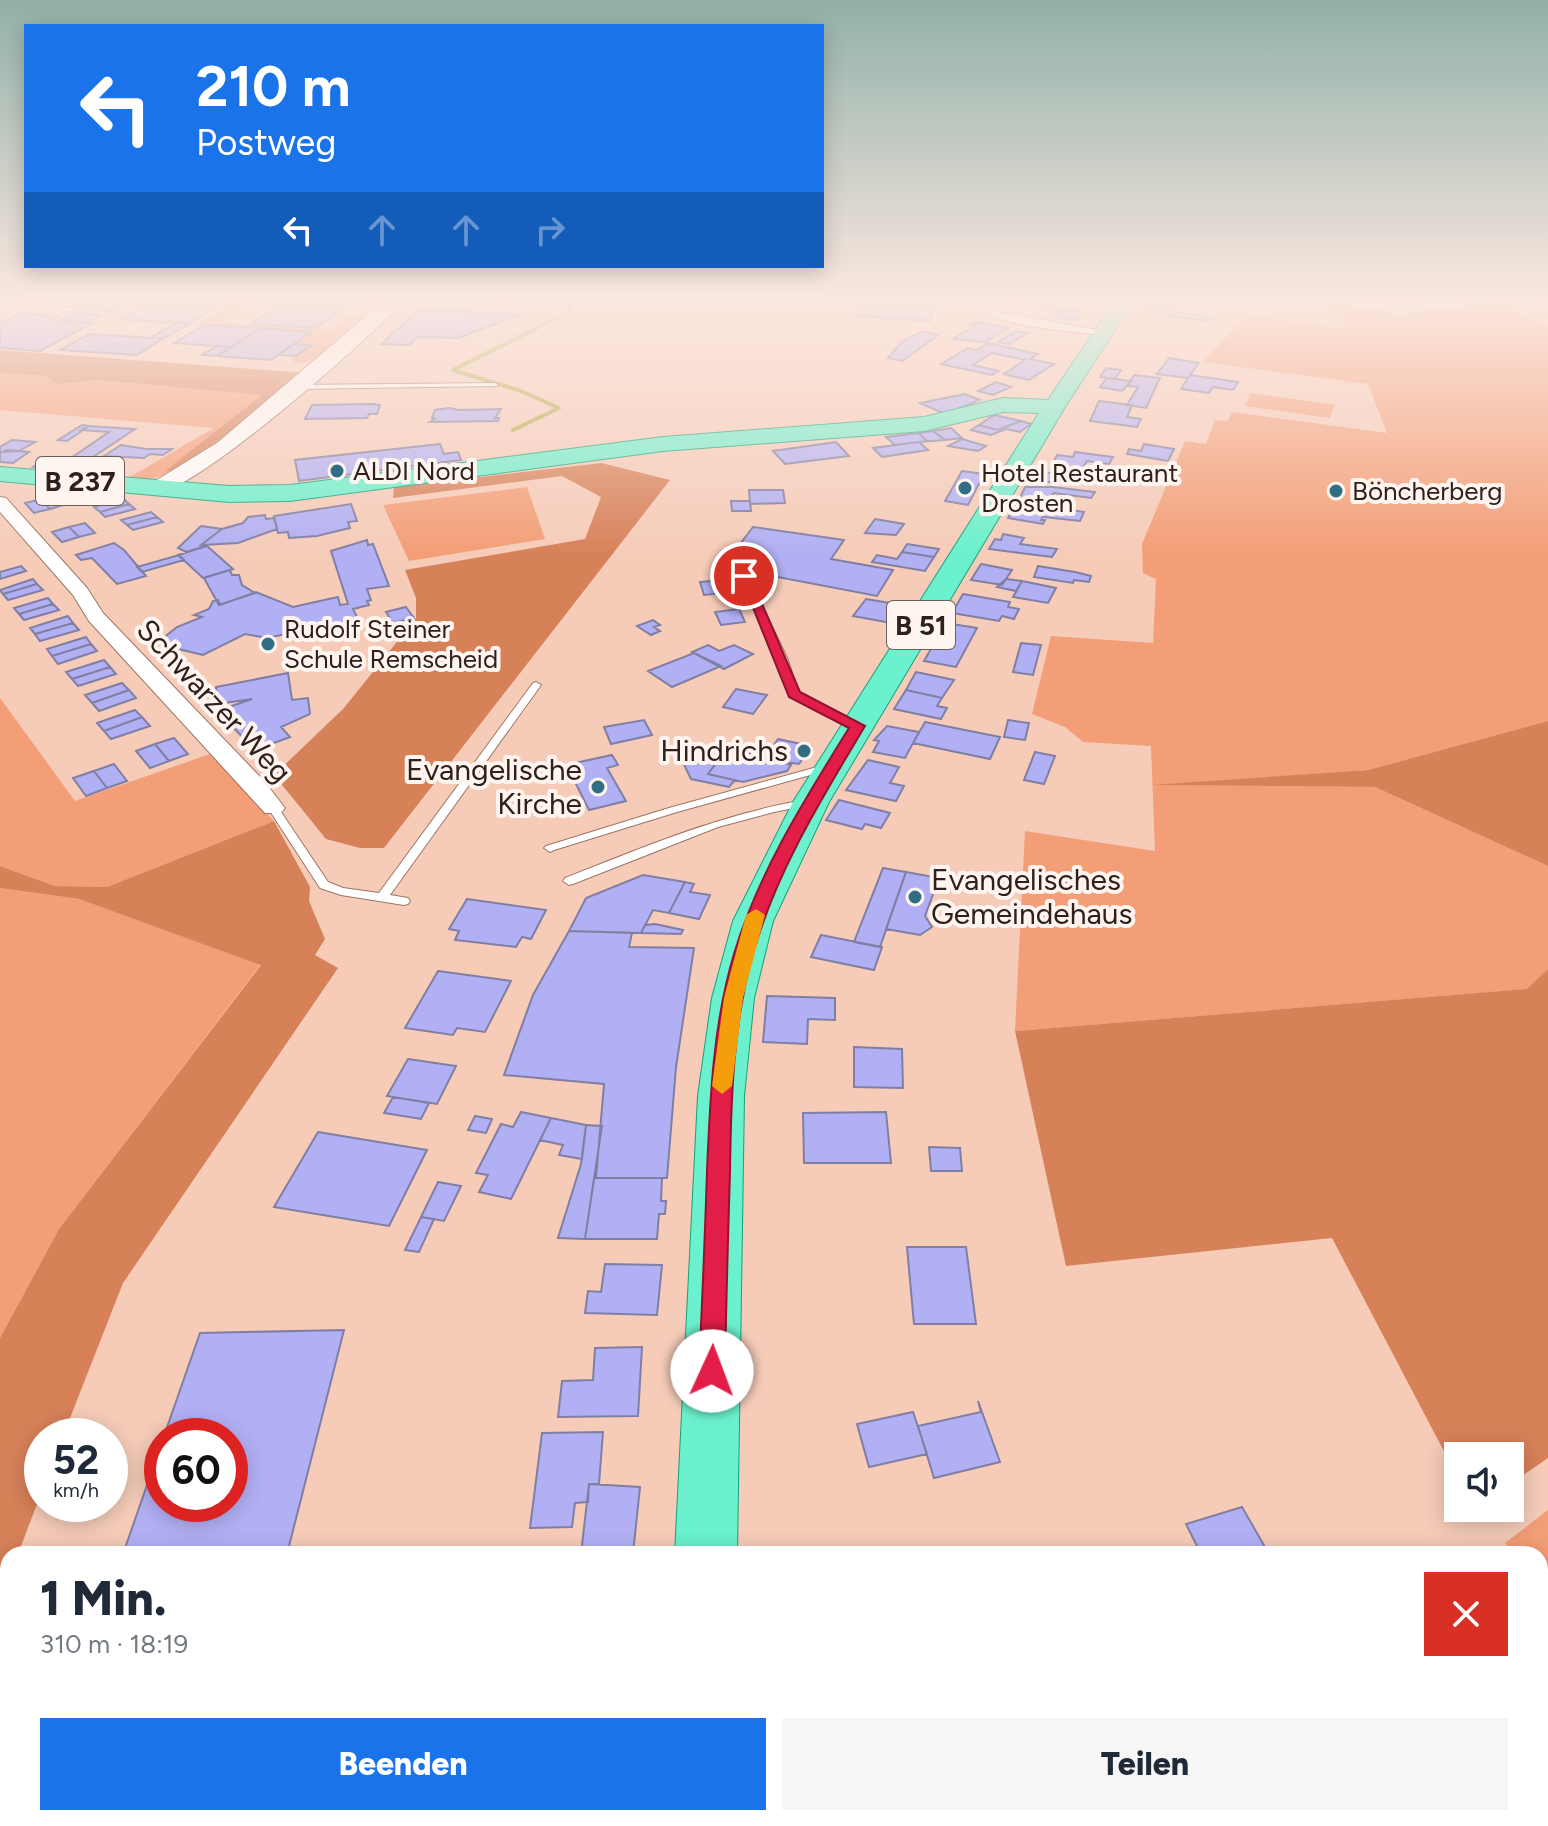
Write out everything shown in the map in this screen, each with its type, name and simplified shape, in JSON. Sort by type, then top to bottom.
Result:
[{"type":"main road","points":[[187,491],[225,448],[298,384]]},
{"type":"main road","name":"B 51","points":[[706,1546],[721,1096],[726,1042],[753,921],[823,784],[1069,384]]},
{"type":"main road","name":"B 237","points":[[0,474],[240,494],[314,491],[663,444],[924,424],[1003,405],[1054,407]]},
{"type":"main road","points":[[160,488],[225,448]]},
{"type":"street","name":"Schwarzer Weg","points":[[0,502],[80,592],[96,617],[224,750],[273,808]]},
{"type":"lane","points":[[295,387],[495,385]]},
{"type":"lane","points":[[744,576],[783,660],[794,694],[858,726]]},
{"type":"lane","points":[[382,898],[536,685]]},
{"type":"lane","points":[[550,848],[673,810],[823,784]]},
{"type":"lane","points":[[569,881],[823,784]]},
{"type":"lane","name":"Schwarzer Weg","points":[[273,808],[324,885],[404,901]]},
{"type":"shaded area","points":[[0,384],[149,384],[264,394],[165,475],[147,480],[128,478],[214,428],[0,410]]},
{"type":"shaded area","points":[[146,384],[291,384],[214,447],[178,469],[165,471],[262,395]]},
{"type":"shaded area","points":[[1368,384],[1548,384],[1548,721],[1368,770],[1163,785],[1375,787],[1548,866],[1548,969],[1528,989],[1015,1031],[1025,831],[1155,851],[1151,746],[1083,742],[1065,727],[1032,714],[1051,636],[1153,643],[1156,579],[1143,573],[1142,544],[1185,441],[1206,444],[1215,420],[1228,421],[1232,412],[1387,433]]},
{"type":"shaded area","points":[[1251,393],[1335,405],[1330,418],[1245,406]]},
{"type":"shaded area","points":[[601,463],[670,480],[384,848],[360,848],[326,839],[274,775],[344,708],[416,618],[416,598],[405,570],[585,539],[601,497],[562,476],[393,498],[394,487]]},
{"type":"shaded area","points":[[527,487],[545,539],[409,561],[383,505]]},
{"type":"shaded area","points":[[0,698],[75,801],[210,754],[274,821],[107,887],[55,886],[0,866]]},
{"type":"shaded area","points":[[1548,721],[1548,866],[1375,787],[1151,785],[1368,770]]},
{"type":"shaded area","points":[[274,821],[310,887],[309,901],[325,939],[315,955],[338,968],[123,1283],[70,1418],[24,1418],[24,1522],[30,1522],[21,1546],[0,1546],[0,1338],[59,1229],[261,965],[79,899],[0,888],[0,866],[55,886],[107,887]]},
{"type":"shaded area","points":[[0,888],[79,899],[261,964],[59,1229],[0,1338]]},
{"type":"shaded area","points":[[1548,969],[1548,1458],[1524,1474],[1524,1442],[1444,1442],[1444,1451],[1332,1238],[1066,1266],[1015,1031],[1527,989]]},
{"type":"shaded area","points":[[1548,1510],[1548,1546],[1507,1546],[1505,1543]]},
{"type":"building","points":[[992,384],[1011,387],[993,395],[978,391]]},
{"type":"building","points":[[1102,384],[1128,384],[1122,391],[1100,387]]},
{"type":"building","points":[[1157,384],[1146,408],[1127,405],[1138,387],[1128,386]]},
{"type":"building","points":[[1184,384],[1237,384],[1233,390],[1213,387],[1209,393],[1181,389]]},
{"type":"building","points":[[965,394],[980,400],[945,414],[920,403]]},
{"type":"building","points":[[1099,401],[1132,405],[1127,417],[1141,419],[1137,427],[1090,421]]},
{"type":"building","points":[[312,405],[380,405],[377,414],[369,414],[367,418],[305,419]]},
{"type":"building","points":[[501,409],[495,418],[499,418],[498,421],[430,422],[435,419],[432,418],[435,410]]},
{"type":"building","points":[[994,415],[1021,421],[997,430],[979,425]]},
{"type":"building","points":[[1021,421],[1031,424],[1020,432],[1006,429],[991,435],[971,430],[979,425],[997,430]]},
{"type":"building","points":[[82,425],[89,426],[67,441],[58,440]]},
{"type":"building","points":[[89,426],[135,429],[90,459],[71,458],[109,432],[81,430]]},
{"type":"building","points":[[951,428],[962,438],[945,440],[933,431]]},
{"type":"building","points":[[933,431],[945,440],[919,442],[927,441],[918,433]]},
{"type":"building","points":[[918,433],[927,441],[895,445],[886,437]]},
{"type":"building","points":[[962,439],[986,446],[978,451],[948,446]]},
{"type":"building","points":[[12,440],[35,442],[19,451],[0,452],[0,447]]},
{"type":"building","points":[[836,442],[849,456],[785,464],[773,451]]},
{"type":"building","points":[[919,442],[928,450],[882,457],[873,448]]},
{"type":"building","name":"ALDI Nord","points":[[440,444],[444,454],[458,452],[461,460],[299,481],[295,460]]},
{"type":"building","points":[[1144,444],[1174,449],[1168,461],[1127,454],[1129,449],[1141,451]]},
{"type":"building","points":[[121,445],[172,449],[163,455],[150,454],[144,458],[104,456]]},
{"type":"building","points":[[6,450],[29,452],[13,463],[0,462],[0,454]]},
{"type":"building","points":[[1075,452],[1113,457],[1109,464],[1087,461],[1082,469],[1052,464],[1057,455],[1073,457]]},
{"type":"building","points":[[46,458],[68,460],[54,469],[33,467]]},
{"type":"building","name":"Hotel Restaurant Drosten","points":[[962,471],[984,474],[968,505],[945,501]]},
{"type":"building","points":[[1036,471],[1059,474],[1061,478],[1055,483],[1031,479]]},
{"type":"building","points":[[1025,487],[1095,492],[1091,498],[1054,493],[1045,502],[1020,498]]},
{"type":"building","points":[[749,490],[783,490],[785,503],[750,504]]},
{"type":"building","points":[[57,495],[67,504],[50,509],[41,499]]},
{"type":"building","points":[[41,499],[50,509],[34,513],[25,503]]},
{"type":"building","points":[[124,499],[129,504],[100,512],[94,507]]},
{"type":"building","points":[[731,501],[750,501],[751,511],[732,511]]},
{"type":"building","points":[[129,504],[135,509],[105,517],[100,512]]},
{"type":"building","points":[[351,504],[357,521],[348,522],[350,528],[317,536],[289,538],[288,532],[278,533],[274,516]]},
{"type":"building","points":[[1016,505],[1047,510],[1041,520],[1045,520],[1043,524],[1008,518]]},
{"type":"building","points":[[1059,508],[1084,512],[1080,521],[1043,517],[1047,510],[1058,512]]},
{"type":"building","points":[[151,512],[157,517],[127,525],[121,520]]},
{"type":"building","points":[[265,515],[266,519],[274,518],[277,529],[238,543],[201,545],[222,529],[243,523],[248,517]]},
{"type":"building","points":[[157,517],[163,522],[133,530],[127,525]]},
{"type":"building","points":[[875,519],[904,524],[896,535],[865,533]]},
{"type":"building","points":[[85,523],[95,533],[79,537],[69,527]]},
{"type":"building","points":[[201,526],[222,529],[201,545],[203,547],[186,552],[178,548]]},
{"type":"building","points":[[69,527],[79,537],[62,542],[52,532]]},
{"type":"building","points":[[753,527],[844,540],[831,559],[893,570],[877,596],[751,572],[737,548]]},
{"type":"building","points":[[1003,534],[1024,538],[1020,544],[1057,549],[1052,557],[989,549],[995,539],[1001,540]]},
{"type":"building","points":[[367,540],[368,545],[373,544],[389,586],[367,589],[371,600],[367,601],[369,605],[353,609],[358,619],[267,638],[245,634],[203,655],[178,649],[162,639],[177,627],[202,617],[194,615],[209,609],[213,601],[218,600],[220,605],[256,592],[293,607],[338,597],[340,605],[348,604],[331,551]]},
{"type":"building","points":[[114,543],[146,576],[117,584],[92,558],[81,560],[76,555]]},
{"type":"building","points":[[907,544],[939,549],[934,557],[902,552]]},
{"type":"building","points":[[207,546],[233,569],[203,578],[178,555]]},
{"type":"building","points":[[902,552],[934,557],[925,571],[872,562],[877,555],[897,559]]},
{"type":"building","points":[[179,555],[184,560],[142,572],[137,567]]},
{"type":"building","points":[[981,564],[1012,570],[1002,585],[971,580]]},
{"type":"building","points":[[21,566],[26,571],[0,579],[0,572]]},
{"type":"building","points":[[1038,566],[1091,576],[1089,582],[1074,580],[1073,583],[1034,577]]},
{"type":"building","points":[[230,570],[232,575],[239,575],[242,585],[255,593],[219,605],[204,578]]},
{"type":"building","points":[[33,579],[37,584],[3,594],[0,590]]},
{"type":"building","points":[[1006,579],[1022,581],[1016,591],[997,587]]},
{"type":"building","points":[[728,580],[732,592],[704,595],[700,582]]},
{"type":"building","points":[[1022,581],[1056,588],[1048,603],[1013,597]]},
{"type":"building","points":[[37,584],[43,590],[8,600],[3,594]]},
{"type":"building","points":[[963,594],[1010,602],[1008,607],[1019,609],[1014,619],[1002,616],[999,621],[952,613]]},
{"type":"building","points":[[48,598],[53,604],[19,614],[14,608]]},
{"type":"building","points":[[866,599],[902,605],[891,623],[853,616]]},
{"type":"building","points":[[53,604],[59,610],[24,620],[19,614]]},
{"type":"building","points":[[406,607],[414,618],[393,623],[386,612]]},
{"type":"building","points":[[739,609],[745,622],[721,625],[715,612]]},
{"type":"building","points":[[68,616],[73,623],[35,634],[30,628]]},
{"type":"building","points":[[653,620],[660,625],[654,627],[660,631],[651,635],[637,626]]},
{"type":"building","points":[[73,623],[79,630],[40,641],[35,634]]},
{"type":"building","points":[[946,623],[977,628],[956,667],[924,661]]},
{"type":"building","points":[[86,637],[91,644],[52,656],[47,649]]},
{"type":"building","points":[[1021,643],[1041,645],[1033,675],[1013,672]]},
{"type":"building","points":[[91,644],[97,651],[58,664],[52,656]]},
{"type":"building","points":[[708,645],[719,651],[734,645],[753,654],[724,669],[692,652]]},
{"type":"building","points":[[694,653],[721,666],[672,687],[648,671]]},
{"type":"building","points":[[104,660],[110,667],[72,679],[66,672]]},
{"type":"building","points":[[110,667],[116,674],[78,686],[72,679]]},
{"type":"building","points":[[916,672],[954,680],[942,698],[906,690]]},
{"type":"building","points":[[288,673],[292,700],[308,698],[310,714],[281,727],[290,737],[255,750],[217,711],[252,699],[217,704],[216,687]]},
{"type":"building","points":[[122,683],[129,690],[92,703],[85,695]]},
{"type":"building","points":[[736,689],[767,695],[753,714],[723,707]]},
{"type":"building","points":[[129,690],[136,698],[99,711],[92,703]]},
{"type":"building","points":[[906,690],[942,698],[937,706],[947,708],[941,719],[894,709]]},
{"type":"building","points":[[135,710],[142,717],[104,731],[97,723]]},
{"type":"building","points":[[142,717],[150,726],[111,739],[104,731]]},
{"type":"building","points":[[644,720],[652,735],[611,744],[604,727]]},
{"type":"building","points":[[1008,720],[1029,723],[1025,740],[1004,737]]},
{"type":"building","points":[[925,722],[1000,737],[990,759],[913,743]]},
{"type":"building","points":[[887,726],[919,732],[905,758],[873,752],[879,741],[874,740]]},
{"type":"building","points":[[174,738],[188,754],[169,761],[155,744]]},
{"type":"building","points":[[778,739],[811,746],[799,764],[764,759]]},
{"type":"building","points":[[155,744],[169,761],[150,768],[136,751]]},
{"type":"building","points":[[726,749],[759,755],[762,751],[769,753],[764,759],[791,765],[787,771],[743,782],[708,774]]},
{"type":"building","points":[[1035,752],[1055,756],[1044,784],[1024,780]]},
{"type":"building","name":"Evangelische Kirche","points":[[612,755],[618,765],[607,768],[626,801],[589,810],[570,772],[579,770],[575,763]]},
{"type":"building","points":[[680,756],[720,758],[708,774],[735,780],[729,787],[691,779]]},
{"type":"building","points":[[868,760],[899,767],[890,783],[904,786],[896,801],[846,790]]},
{"type":"building","points":[[114,764],[127,781],[107,788],[94,771]]},
{"type":"building","points":[[94,771],[107,788],[86,796],[73,778]]},
{"type":"building","points":[[839,800],[890,813],[881,828],[865,824],[862,829],[826,820]]},
{"type":"building","points":[[883,868],[906,872],[880,947],[854,942]]},
{"type":"building","name":"Evangelisches Gemeindehaus","points":[[906,872],[939,878],[925,916],[932,927],[920,935],[886,929]]},
{"type":"building","points":[[643,875],[685,882],[669,913],[653,910],[641,933],[569,931],[586,898]]},
{"type":"building","points":[[685,882],[694,884],[690,892],[710,895],[699,919],[669,913]]},
{"type":"building","points":[[467,899],[546,910],[531,939],[522,937],[516,947],[455,940],[459,931],[449,929]]},
{"type":"building","points":[[645,925],[683,930],[681,934],[641,933]]},
{"type":"building","points":[[569,931],[632,933],[629,947],[694,948],[676,1067],[667,1178],[596,1178],[604,1084],[504,1075],[533,995]]},
{"type":"building","points":[[821,935],[882,947],[874,970],[811,957]]},
{"type":"building","points":[[438,971],[511,981],[485,1032],[457,1028],[453,1035],[405,1028]]},
{"type":"building","points":[[767,996],[835,998],[835,1020],[808,1019],[807,1044],[763,1042]]},
{"type":"building","points":[[854,1047],[902,1049],[903,1088],[854,1087]]},
{"type":"building","points":[[408,1059],[456,1066],[437,1104],[387,1096]]},
{"type":"building","points":[[393,1097],[429,1103],[421,1119],[384,1113]]},
{"type":"building","points":[[521,1112],[551,1118],[511,1199],[479,1192],[488,1175],[476,1173],[501,1124],[513,1127]]},
{"type":"building","points":[[886,1112],[891,1163],[804,1163],[803,1113]]},
{"type":"building","points":[[475,1116],[492,1119],[486,1133],[468,1130]]},
{"type":"building","points":[[551,1118],[586,1125],[582,1159],[559,1155],[563,1145],[540,1140]]},
{"type":"building","points":[[586,1125],[602,1126],[585,1239],[558,1238],[581,1164]]},
{"type":"building","points":[[318,1132],[427,1150],[389,1226],[274,1207]]},
{"type":"building","points":[[929,1147],[960,1148],[962,1171],[931,1171]]},
{"type":"building","points":[[594,1178],[662,1178],[661,1201],[666,1201],[665,1214],[659,1214],[657,1239],[585,1239]]},
{"type":"building","points":[[438,1182],[461,1186],[444,1221],[421,1217]]},
{"type":"building","points":[[421,1217],[434,1219],[419,1252],[405,1250]]},
{"type":"building","points":[[907,1247],[966,1247],[976,1324],[914,1324]]},
{"type":"building","points":[[605,1264],[662,1265],[657,1315],[585,1313],[588,1291],[601,1292]]},
{"type":"building","points":[[344,1330],[289,1546],[126,1546],[144,1494],[144,1522],[248,1522],[248,1418],[170,1418],[200,1333]]},
{"type":"building","points":[[642,1347],[638,1416],[558,1417],[562,1381],[593,1380],[595,1348]]},
{"type":"building","points":[[978,1401],[1000,1462],[934,1478],[918,1426],[981,1412]]},
{"type":"building","points":[[913,1412],[927,1454],[869,1467],[857,1424]]},
{"type":"building","points":[[603,1432],[599,1484],[589,1484],[588,1502],[575,1503],[572,1527],[530,1528],[542,1433]]},
{"type":"building","points":[[589,1484],[640,1487],[634,1546],[582,1546]]},
{"type":"building","points":[[1242,1507],[1264,1546],[1197,1546],[1186,1524]]},
{"type":"waterway","points":[[499,384],[559,408],[513,430]]},
{"type":"slow traffic","points":[[722,1086],[733,998],[756,915]]},
{"type":"place","name":"ALDI Nord","points":[[337,471]]},
{"type":"place","name":"Hotel Restaurant Drosten","points":[[965,488]]},
{"type":"place","name":"Böncherberg","points":[[1336,491]]},
{"type":"place","name":"Rudolf Steiner Schule Remscheid","points":[[268,644]]},
{"type":"place","name":"Hindrichs","points":[[804,751]]},
{"type":"place","name":"Evangelische Kirche","points":[[598,787]]},
{"type":"place","name":"Evangelisches Gemeindehaus","points":[[915,897]]},
{"type":"route","points":[[712,1371],[721,1096],[733,998],[753,921],[764,895],[811,802],[858,726],[794,694],[783,660],[744,576]]}]
